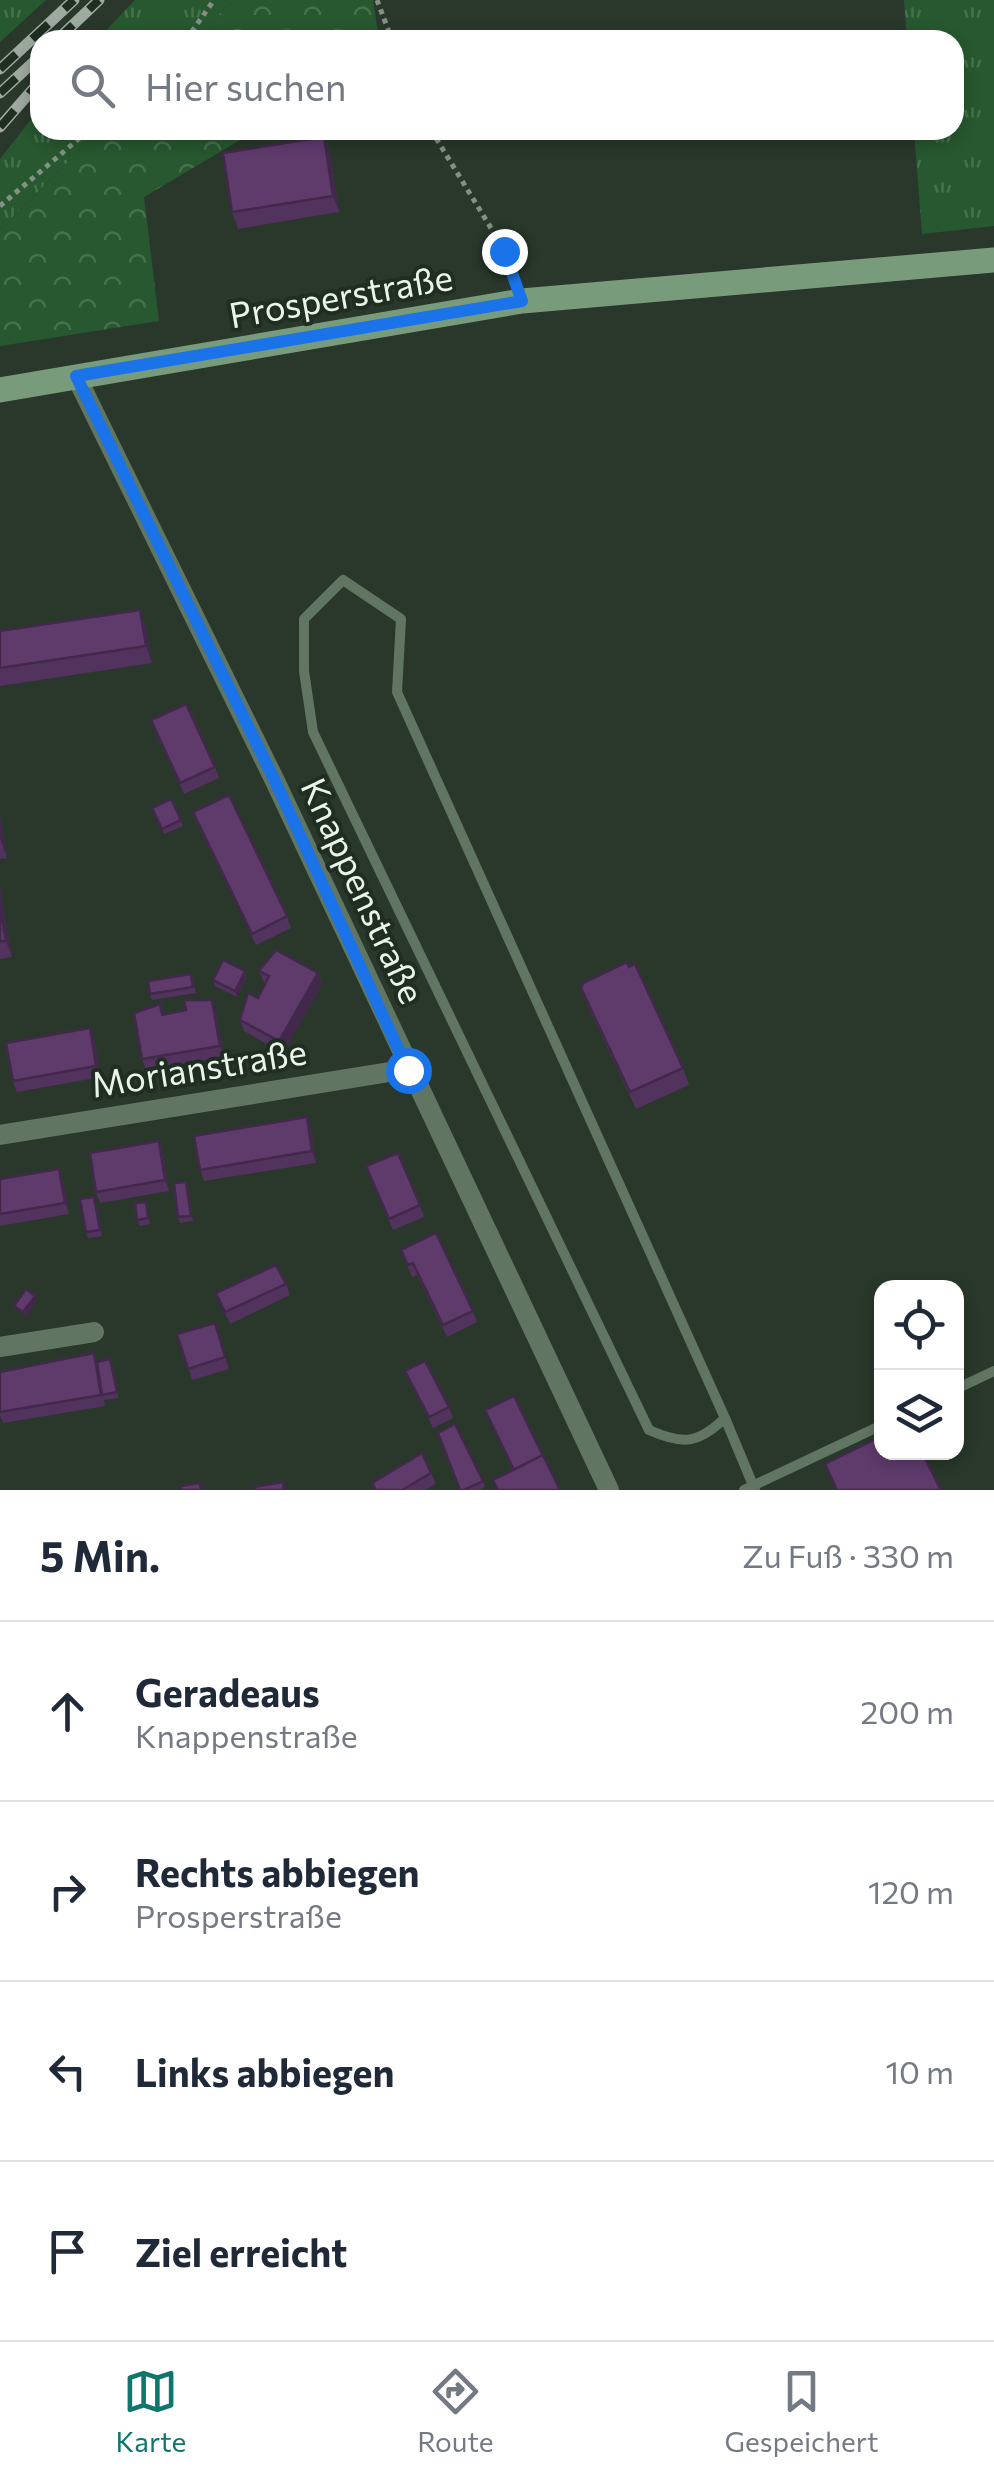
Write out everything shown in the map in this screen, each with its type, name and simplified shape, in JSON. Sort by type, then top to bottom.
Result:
[{"type":"main road","name":"Prosperstraße","points":[[0,390],[522,301],[994,260]]},
{"type":"street","name":"Knappenstraße","points":[[76,376],[266,764],[609,1490]]},
{"type":"street","name":"Morianstraße","points":[[0,1135],[408,1070]]},
{"type":"street","points":[[2,1347],[14,1327]]},
{"type":"street","points":[[2,1347],[94,1332]]},
{"type":"lane","points":[[725,1418],[704,1438],[679,1443],[649,1430],[313,732],[304,671],[304,619],[343,580],[401,619],[397,692],[725,1418],[751,1489],[874,1429]]},
{"type":"lane","points":[[964,1385],[994,1371]]},
{"type":"path","points":[[193,30],[214,0]]},
{"type":"path","points":[[377,0],[388,30]]},
{"type":"path","points":[[0,206],[77,140]]},
{"type":"path","points":[[437,140],[504,251],[522,301]]},
{"type":"green space","points":[[0,0],[46,0],[0,42]]},
{"type":"green space","points":[[135,0],[234,0],[203,30],[106,30]]},
{"type":"green space","points":[[234,0],[373,0],[378,30],[203,30]]},
{"type":"green space","points":[[904,0],[994,0],[994,226],[922,234],[915,140],[964,140],[964,30],[906,30]]},
{"type":"green space","points":[[30,121],[30,140],[90,140],[0,230],[0,159]]},
{"type":"green space","points":[[90,140],[240,140],[144,197],[159,321],[0,346],[0,230]]},
{"type":"building","points":[[324,140],[333,196],[232,212],[223,153]]},
{"type":"building","points":[[140,610],[146,646],[0,668],[0,631]]},
{"type":"building","points":[[186,704],[215,767],[180,783],[151,720]]},
{"type":"building","points":[[229,795],[287,916],[252,934],[193,812]]},
{"type":"building","points":[[171,799],[181,820],[162,829],[152,808]]},
{"type":"building","points":[[0,907],[6,941],[0,941]]},
{"type":"building","points":[[276,950],[318,973],[279,1041],[240,1020],[248,993],[258,998],[269,976],[259,971]]},
{"type":"building","points":[[223,960],[245,971],[235,991],[213,980]]},
{"type":"building","points":[[627,962],[629,967],[635,964],[683,1068],[630,1092],[581,988],[583,983]]},
{"type":"building","points":[[191,974],[193,987],[150,994],[148,981]]},
{"type":"building","points":[[184,1000],[212,1000],[220,1046],[142,1059],[134,1013],[160,1004],[162,1015],[186,1010]]},
{"type":"building","points":[[90,1028],[96,1066],[13,1081],[6,1043]]},
{"type":"building","points":[[307,1117],[312,1151],[200,1170],[194,1136]]},
{"type":"building","points":[[159,1141],[165,1180],[96,1192],[90,1153]]},
{"type":"building","points":[[398,1153],[420,1205],[389,1219],[366,1166]]},
{"type":"building","points":[[59,1169],[65,1203],[0,1214],[0,1179]]},
{"type":"building","points":[[186,1182],[191,1216],[178,1217],[174,1183]]},
{"type":"building","points":[[94,1197],[100,1230],[86,1232],[80,1199]]},
{"type":"building","points":[[146,1202],[148,1218],[137,1220],[135,1203]]},
{"type":"building","points":[[436,1233],[473,1311],[443,1325],[413,1263],[408,1265],[401,1250]]},
{"type":"building","points":[[276,1265],[286,1284],[225,1312],[216,1293]]},
{"type":"building","points":[[26,1289],[35,1296],[23,1312],[14,1306]]},
{"type":"building","points":[[215,1323],[225,1357],[188,1369],[177,1334]]},
{"type":"building","points":[[94,1353],[101,1395],[0,1412],[0,1372]]},
{"type":"building","points":[[110,1359],[117,1392],[102,1395],[97,1362]]},
{"type":"building","points":[[425,1361],[449,1407],[429,1417],[405,1371]]},
{"type":"building","points":[[514,1396],[543,1456],[514,1470],[485,1410]]},
{"type":"building","points":[[455,1424],[483,1481],[464,1490],[460,1490],[438,1433]]},
{"type":"building","points":[[874,1440],[874,1460],[926,1460],[941,1490],[837,1490],[825,1464]]},
{"type":"building","points":[[422,1453],[431,1473],[402,1490],[376,1490],[372,1483]]},
{"type":"building","points":[[543,1455],[560,1490],[498,1490],[493,1480]]},
{"type":"building","points":[[283,1482],[284,1490],[254,1487]]},
{"type":"building","points":[[200,1483],[201,1490],[181,1490],[181,1486]]},
{"type":"railway","points":[[42,30],[74,0]]},
{"type":"railway","points":[[68,30],[99,0]]},
{"type":"railway","points":[[0,69],[30,41]]},
{"type":"railway","points":[[0,93],[30,65]]},
{"type":"railway","points":[[0,127],[30,92]]},
{"type":"route","points":[[408,1070],[275,781],[76,376],[522,301],[504,251]]}]
